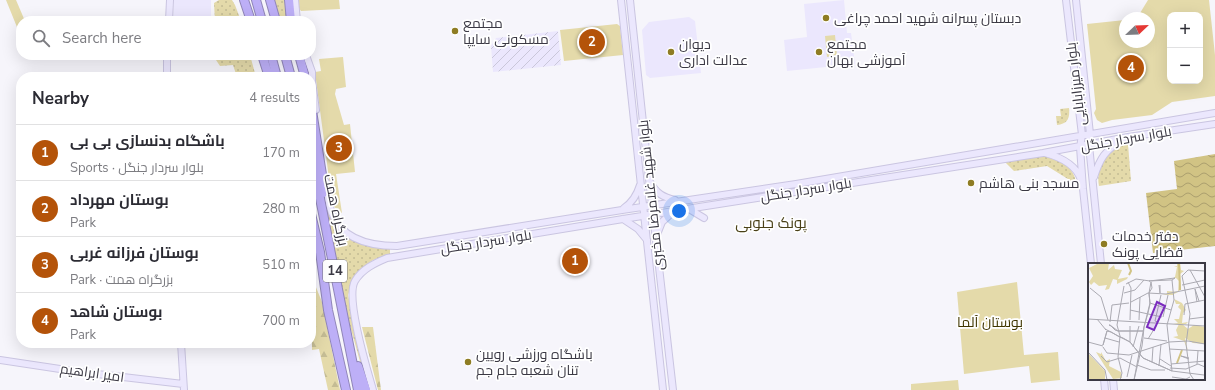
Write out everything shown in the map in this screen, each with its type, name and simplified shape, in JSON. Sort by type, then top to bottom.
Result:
[{"type":"highway","points":[[244,0],[249,16]]},
{"type":"highway","points":[[256,0],[261,16]]},
{"type":"highway","points":[[270,0],[275,16]]},
{"type":"highway","points":[[289,0],[291,16]]},
{"type":"highway","points":[[264,60],[267,72]]},
{"type":"highway","points":[[272,60],[276,72]]},
{"type":"highway","points":[[286,60],[290,72]]},
{"type":"highway","points":[[300,60],[304,72]]},
{"type":"highway","points":[[316,136],[323,181],[324,214]]},
{"type":"highway","name":"بزرگراه همت","points":[[316,176],[358,390]]},
{"type":"highway","name":"بزرگراه همت","points":[[316,235],[320,252],[328,310],[346,390]]},
{"type":"highway","points":[[346,325],[366,390]]},
{"type":"main road","points":[[169,16],[170,0]]},
{"type":"main road","points":[[295,0],[297,16]]},
{"type":"main road","name":"بلوار شهید غلامرضا مخبری","points":[[621,0],[663,390]]},
{"type":"main road","name":"بلوار شهید غلامرضا مخبری","points":[[630,0],[648,179],[656,236],[673,390]]},
{"type":"main road","name":"بلوار میرزابابایی","points":[[1066,0],[1082,135],[1080,147],[1091,263]]},
{"type":"main road","name":"بلوار میرزابابایی","points":[[1076,0],[1090,134],[1089,145],[1101,263]]},
{"type":"main road","points":[[167,60],[167,72]]},
{"type":"main road","name":"بلوار سردار جنگل","points":[[308,60],[312,72]]},
{"type":"main road","name":"بلوار سردار جنگل","points":[[316,115],[328,199],[332,215],[344,230],[356,239],[371,244],[397,246],[643,206],[796,184],[1215,113]]},
{"type":"main road","name":"بلوار سردار جنگل","points":[[372,390],[356,322],[352,291],[355,281],[370,266],[387,258],[1215,124]]},
{"type":"main road","points":[[1093,181],[1099,162],[1104,154],[1112,146],[1128,137]]},
{"type":"main road","points":[[1043,153],[1061,159],[1072,166],[1079,176],[1083,189]]},
{"type":"main road","points":[[648,179],[653,187],[663,197],[679,201]]},
{"type":"main road","points":[[622,210],[631,204],[637,195],[641,184]]},
{"type":"main road","points":[[689,209],[704,218]]},
{"type":"main road","points":[[656,236],[662,222],[674,211]]},
{"type":"main road","points":[[623,219],[638,229],[647,241]]},
{"type":"main road","points":[[396,256],[394,252],[397,246]]},
{"type":"main road","points":[[181,348],[184,387]]},
{"type":"main road","name":"امیر ابراهیم","points":[[0,360],[184,387]]},
{"type":"main road","points":[[1104,380],[1105,390]]},
{"type":"main road","points":[[1113,380],[1114,390]]},
{"type":"shaded area","points":[[174,0],[211,0],[211,16],[173,16]]},
{"type":"shaded area","name":"مجتمع آموزشی بهان","points":[[844,0],[847,33],[851,33],[855,64],[787,71],[784,40],[807,37],[804,4]]},
{"type":"shaded area","name":"دیوان عدالت اداری","points":[[689,17],[695,21],[701,73],[650,78],[646,75],[642,30],[649,22]]},
{"type":"shaded area","points":[[558,31],[561,65],[493,72],[491,46],[496,38]]},
{"type":"green space","points":[[6,0],[16,0],[23,16],[16,16],[16,25]]},
{"type":"green space","points":[[219,0],[232,0],[239,16],[215,16],[214,3]]},
{"type":"green space","points":[[274,0],[287,0],[288,16],[279,16]]},
{"type":"green space","points":[[298,0],[339,0],[340,9],[301,11],[298,7]]},
{"type":"green space","points":[[1148,0],[1209,0],[1215,55],[1215,96],[1172,102],[1152,115],[1112,120],[1102,123],[1097,120],[1094,113],[1096,109],[1087,24],[1119,21],[1119,48],[1155,48],[1155,12],[1141,12]]},
{"type":"green space","points":[[617,24],[620,26],[623,55],[564,61],[560,30]]},
{"type":"green space","points":[[835,35],[837,55],[827,57],[825,36]]},
{"type":"green space","points":[[343,57],[346,87],[336,89],[335,94],[344,125],[350,124],[355,172],[336,174],[342,213],[334,207],[331,194],[315,72],[321,71],[319,59]]},
{"type":"green space","points":[[216,60],[251,60],[255,72],[235,72],[233,65],[220,66]]},
{"type":"green space","points":[[1069,108],[1068,120],[1057,125],[1056,116],[1061,116],[1060,109]]},
{"type":"green space","points":[[1128,144],[1131,181],[1099,186],[1099,172],[1105,159],[1115,149]]},
{"type":"green space","points":[[1044,156],[1065,165],[1073,173],[1076,184],[1047,166],[1014,171],[1005,162]]},
{"type":"green space","points":[[327,210],[338,227],[352,240],[370,247],[390,249],[390,254],[373,260],[357,274],[353,280],[348,295],[370,390],[368,390],[345,308],[327,221]]},
{"type":"green space","name":"بوستان آلما","points":[[1017,282],[1024,355],[1058,352],[1060,380],[1031,383],[1029,366],[964,374],[957,292]]},
{"type":"green space","points":[[316,287],[322,302],[340,390],[328,390],[319,349],[312,350],[312,348],[316,348]]},
{"type":"green space","points":[[362,327],[373,327],[381,390],[378,390]]},
{"type":"green space","points":[[958,380],[959,390],[911,390],[911,384]]},
{"type":"water","points":[[1215,154],[1215,246],[1153,253],[1146,193],[1177,189],[1174,161]]},
{"type":"place","name":"دبستان پسرانه شهید احمد چراغی","points":[[826,18]]},
{"type":"place","name":"مجتمع مسکونی سایپا","points":[[455,31]]},
{"type":"place","name":"بوستان مهرداد","points":[[592,42]]},
{"type":"place","name":"دیوان عدالت اداری","points":[[671,52]]},
{"type":"place","name":"مجتمع آموزشی بهان","points":[[819,52]]},
{"type":"place","name":"بوستان شاهد","points":[[1131,68]]},
{"type":"place","name":"بوستان فرزانه غربی","points":[[339,148]]},
{"type":"place","name":"مسجد بنی هاشم","points":[[971,183]]},
{"type":"place","name":"دفتر خدمات قضایی پونک","points":[[1104,244]]},
{"type":"place","name":"باشگاه بدنسازی بی بی","points":[[575,261]]},
{"type":"place","name":"باشگاه ورزشی رویین تنان شعبه جام جم","points":[[468,362]]},
{"type":"district","name":"پونک جنوبی","points":[[771,223]]}]
